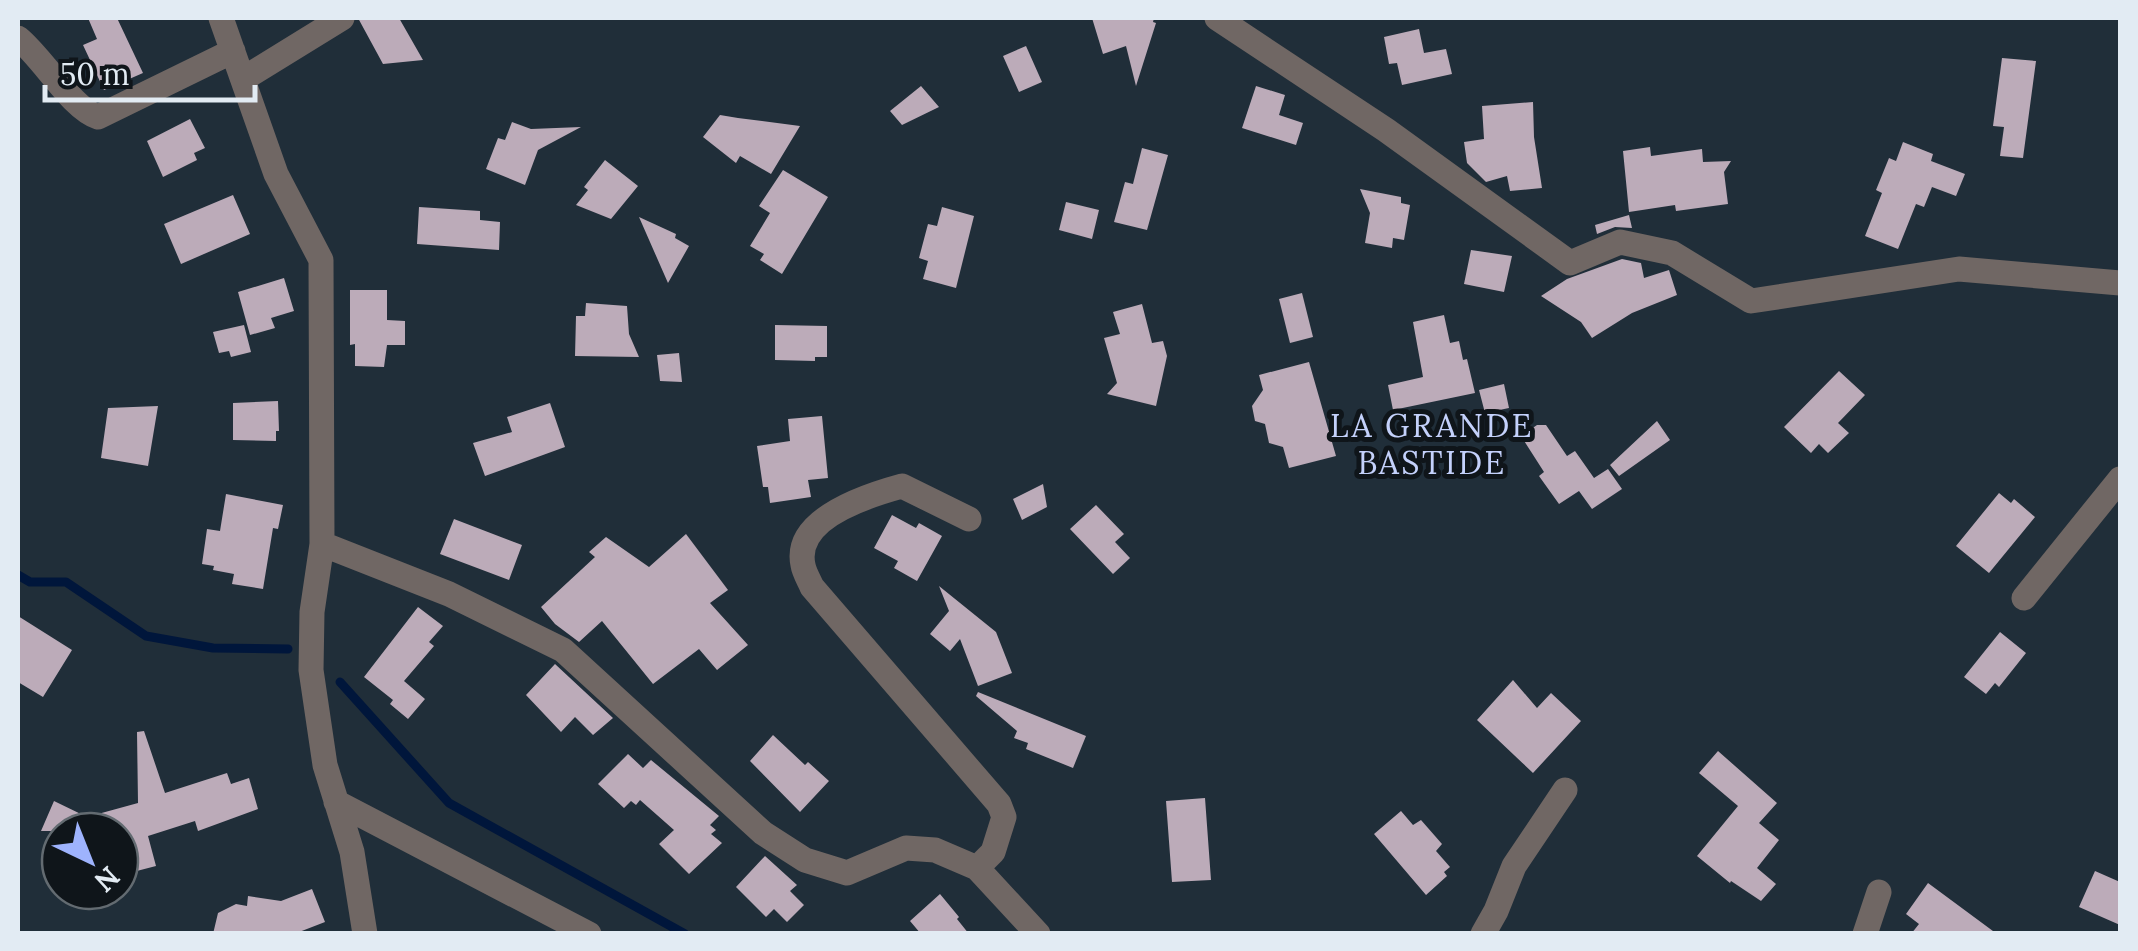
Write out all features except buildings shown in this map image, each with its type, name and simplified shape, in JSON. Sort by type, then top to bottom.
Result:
[{"type":"street","points":[[221,18],[276,174],[322,260],[322,544],[312,612],[311,670],[324,765],[352,852],[365,934]]},
{"type":"street","points":[[243,78],[342,18]]},
{"type":"street","points":[[1216,18],[1386,130],[1570,263],[1620,242],[1672,253],[1751,301],[1960,269],[2120,283]]},
{"type":"street","points":[[18,38],[36,53],[85,113],[98,117],[233,52]]},
{"type":"street","points":[[2024,598],[2120,479]]},
{"type":"street","points":[[970,519],[902,486],[856,498],[828,516],[808,539],[801,561],[812,587],[998,804],[1004,817],[992,852],[977,868]]},
{"type":"street","points":[[322,544],[449,594],[563,650],[763,833],[805,860],[847,873],[906,848],[935,850],[977,868],[1038,934]]},
{"type":"street","points":[[1483,934],[1514,866],[1565,790]]},
{"type":"street","points":[[336,802],[589,934]]},
{"type":"street","points":[[1865,934],[1878,892]]},
{"type":"waterway","points":[[18,575],[30,582],[66,582],[146,636],[213,648],[288,649]]},
{"type":"waterway","points":[[340,682],[449,803],[685,934]]},
{"type":"district","name":"LA GRANDE BASTIDE","points":[[1432,444]]}]
